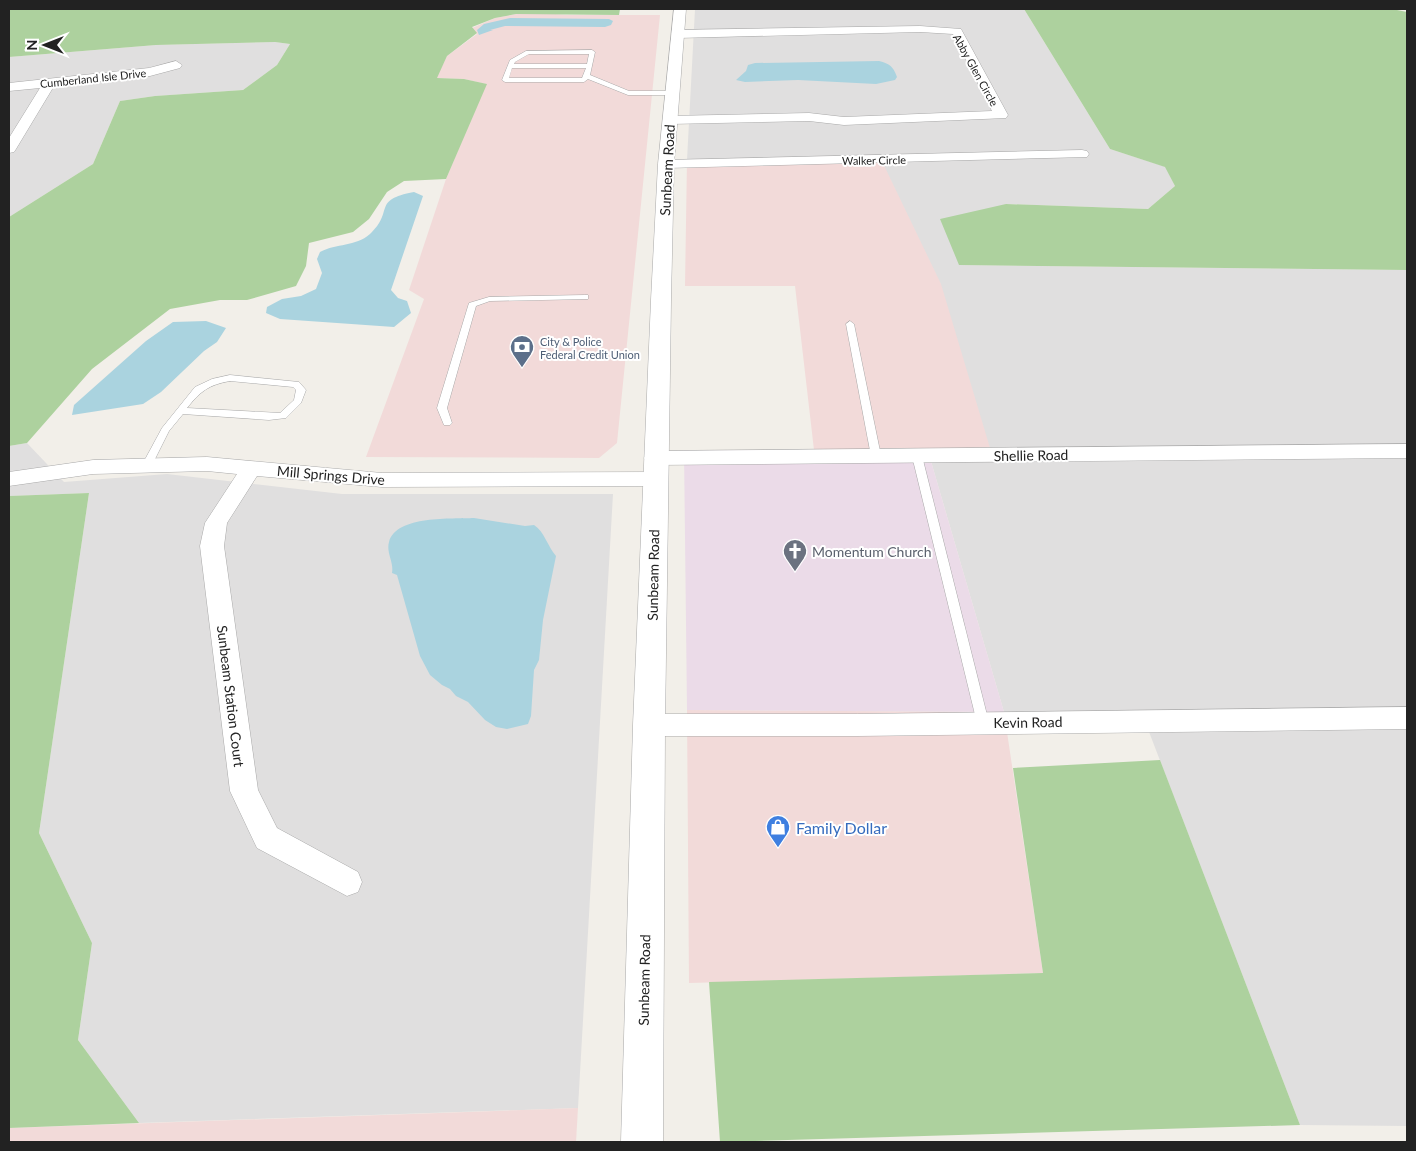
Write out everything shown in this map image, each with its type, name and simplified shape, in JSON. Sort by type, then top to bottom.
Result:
[{"type":"street","name":"Sunbeam Road","points":[[642,1142],[655,468],[666,164],[680,9]]},
{"type":"street","name":"Abby Glen Circle","points":[[670,120],[809,117],[844,121],[1001,115],[957,31],[920,28],[677,34]]},
{"type":"street","name":"Cumberland Isle Drive","points":[[9,87],[150,72],[176,65]]},
{"type":"street","points":[[9,149],[49,83]]},
{"type":"street","name":"Walker Circle","points":[[666,164],[1082,154]]},
{"type":"street","name":"Shellie Road","points":[[655,468],[876,456],[1407,450]]},
{"type":"street","name":"Mill Springs Drive","points":[[9,479],[93,466],[147,465],[207,464],[382,480],[655,468]]},
{"type":"street","name":"Sunbeam Station Court","points":[[251,468],[216,523],[212,546],[244,791],[267,838],[347,882]]},
{"type":"street","name":"Kevin Road","points":[[649,724],[983,723],[1407,718]]},
{"type":"lane","points":[[528,52],[592,52],[589,66],[584,80],[505,80],[512,60],[528,52]]},
{"type":"lane","points":[[510,66],[589,66]]},
{"type":"lane","points":[[587,76],[628,93],[672,93]]},
{"type":"lane","points":[[446,423],[442,408],[472,305],[489,299],[585,297]]},
{"type":"lane","points":[[850,324],[876,456]]},
{"type":"lane","points":[[147,465],[165,430],[180,411],[198,389],[215,381],[230,378],[296,384],[302,390],[298,401],[283,416],[270,417],[180,411]]},
{"type":"lane","points":[[917,456],[983,723]]},
{"type":"shaded area","points":[[695,9],[1024,9],[1110,149],[1166,167],[1175,186],[1148,209],[1006,204],[959,265],[1407,270],[1407,1126],[1300,1125],[1141,711],[1004,712],[928,451],[990,449],[687,160]]},
{"type":"shaded area","points":[[545,13],[566,15],[660,15],[617,443],[599,458],[366,457],[424,299],[409,290],[446,179],[486,84],[464,79],[436,78],[447,56],[477,34],[472,28],[495,18],[516,14]]},
{"type":"shaded area","points":[[275,42],[290,44],[277,65],[243,90],[155,96],[120,101],[93,164],[9,217],[9,57],[156,45]]},
{"type":"shaded area","points":[[879,155],[941,284],[990,448],[814,450],[795,286],[685,286],[687,160]]},
{"type":"shaded area","points":[[27,443],[64,482],[167,474],[342,494],[613,494],[578,1108],[139,1123],[78,1040],[92,943],[39,833],[89,493],[9,496],[9,446]]},
{"type":"shaded area","points":[[684,450],[928,451],[1004,712],[687,710]]},
{"type":"shaded area","points":[[687,710],[1004,712],[1043,973],[689,983]]},
{"type":"shaded area","points":[[578,1108],[576,1142],[9,1142],[9,1128]]},
{"type":"green space","points":[[9,9],[620,9],[619,15],[516,14],[495,18],[472,27],[477,33],[447,56],[437,78],[464,79],[487,84],[446,179],[404,181],[387,192],[369,219],[353,232],[309,243],[306,266],[296,286],[247,300],[220,300],[170,309],[92,369],[27,443],[9,446],[9,217],[93,164],[120,101],[155,96],[243,90],[277,65],[290,44],[275,42],[156,45],[9,57]]},
{"type":"green space","points":[[1024,9],[1392,9],[1407,12],[1407,270],[959,265],[940,219],[1006,204],[1148,209],[1175,186],[1165,167],[1110,149]]},
{"type":"green space","points":[[89,493],[39,833],[92,943],[78,1040],[139,1123],[9,1128],[9,496]]},
{"type":"green space","points":[[1160,760],[1300,1125],[720,1142],[709,982],[1043,973],[1013,768]]},
{"type":"water","points":[[510,18],[609,19],[613,21],[611,25],[605,27],[505,26],[479,35],[477,30],[484,24]]},
{"type":"water","points":[[879,61],[888,64],[892,68],[897,77],[895,80],[876,84],[798,80],[745,82],[736,80],[746,71],[748,65],[755,63]]},
{"type":"water","points":[[414,192],[423,196],[391,290],[398,298],[407,301],[411,313],[394,327],[280,319],[266,313],[267,307],[282,299],[301,296],[316,289],[322,273],[317,259],[320,252],[364,238],[377,226],[385,207],[392,199]]},
{"type":"water","points":[[206,321],[226,328],[217,342],[204,351],[161,392],[143,404],[72,415],[74,405],[146,341],[173,322]]},
{"type":"water","points":[[474,518],[525,526],[534,525],[541,531],[556,556],[543,620],[539,660],[534,670],[531,716],[528,724],[507,729],[496,727],[485,720],[468,702],[456,696],[450,689],[430,675],[420,656],[397,575],[392,573],[388,550],[389,542],[394,533],[402,527],[426,520]]},
{"type":"place","name":"City & Police Federal Credit Union","points":[[522,368]]},
{"type":"place","name":"Momentum Church","points":[[795,572]]},
{"type":"place","name":"Family Dollar","points":[[778,848]]}]
